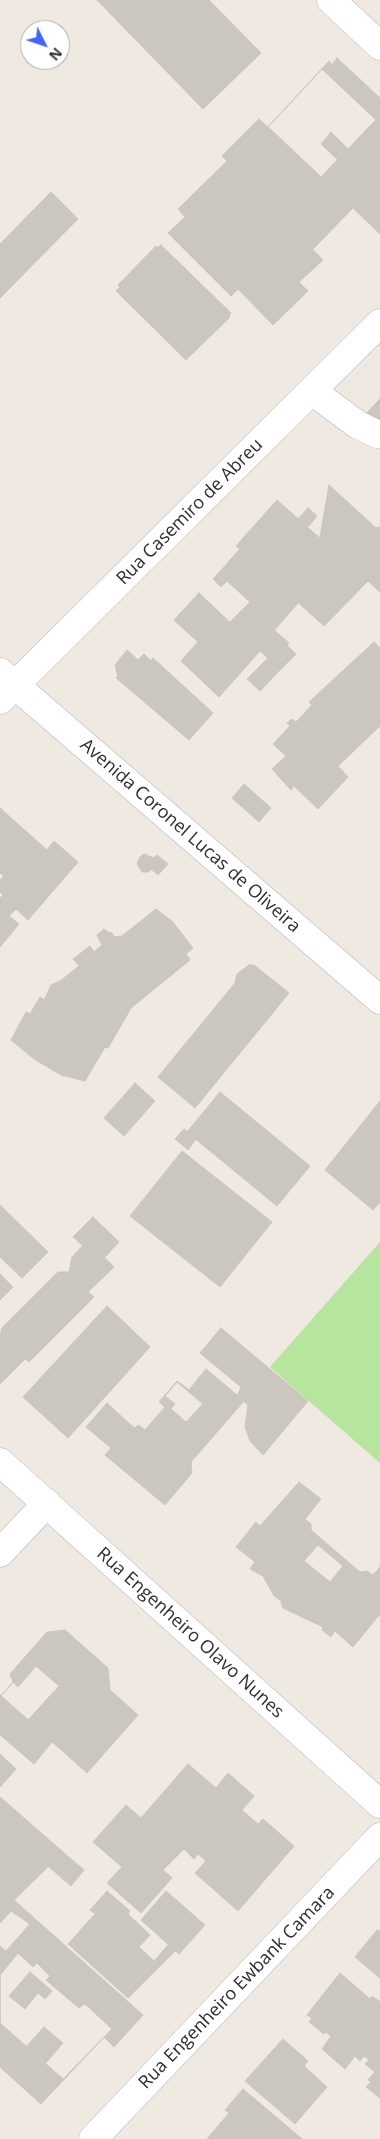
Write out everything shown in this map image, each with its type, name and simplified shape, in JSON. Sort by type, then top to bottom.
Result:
[{"type":"street","points":[[331,0],[380,46]]},
{"type":"street","name":"Rua Casemiro de Abreu","points":[[5,686],[312,391],[380,323]]},
{"type":"street","points":[[312,391],[358,425],[377,434]]},
{"type":"street","name":"Avenida Coronel Lucas de Oliveira","points":[[5,686],[380,1000]]},
{"type":"street","name":"Rua Engenheiro Olavo Nunes","points":[[0,1462],[380,1804]]},
{"type":"street","points":[[0,1552],[47,1503]]},
{"type":"street","name":"Rua Engenheiro Ewbank Camara","points":[[93,2139],[380,1837]]},
{"type":"green space","points":[[380,1242],[380,1463],[270,1367]]},
{"type":"building","points":[[97,0],[209,0],[261,53],[203,109]]},
{"type":"building","points":[[337,58],[380,98],[380,116],[321,177],[268,127],[329,61],[332,65]]},
{"type":"building","points":[[322,69],[376,120],[348,149],[331,132],[321,144],[338,160],[321,177],[268,127]]},
{"type":"building","points":[[380,116],[380,159],[359,138]]},
{"type":"building","points":[[259,119],[353,208],[313,249],[222,156]]},
{"type":"building","points":[[359,138],[380,159],[380,234],[321,177]]},
{"type":"building","points":[[227,161],[323,260],[299,282],[308,291],[273,325],[238,289],[231,296],[168,233],[185,217],[178,209]]},
{"type":"building","points":[[51,192],[78,219],[0,298],[0,244]]},
{"type":"building","points":[[161,245],[231,313],[230,317],[186,360],[116,291],[120,287],[118,285],[156,246],[157,248]]},
{"type":"building","points":[[380,399],[380,437],[362,418]]},
{"type":"building","points":[[329,485],[376,528],[380,527],[380,592],[320,537]]},
{"type":"building","points":[[277,500],[368,581],[324,626],[236,546]]},
{"type":"building","points":[[308,508],[317,516],[308,527],[298,519]]},
{"type":"building","points":[[240,549],[298,603],[258,649],[230,622],[250,602],[227,581],[221,587],[213,579]]},
{"type":"building","points":[[199,593],[260,651],[219,697],[181,661],[198,642],[174,620]]},
{"type":"building","points":[[274,630],[289,643],[287,645],[296,654],[280,670],[258,649]]},
{"type":"building","points":[[374,642],[380,648],[380,726],[338,766],[348,777],[318,809],[294,786],[291,790],[272,769],[286,756],[273,744],[290,726],[287,723],[292,719],[296,722],[312,705],[309,702]]},
{"type":"building","points":[[127,650],[138,660],[144,654],[151,661],[153,658],[213,713],[189,740],[116,678],[118,676],[115,665]]},
{"type":"building","points":[[268,658],[280,670],[260,691],[247,679]]},
{"type":"building","points":[[244,784],[271,808],[259,822],[232,798]]},
{"type":"building","points":[[0,808],[47,850],[54,841],[78,862],[28,920],[16,909],[9,916],[19,924],[0,947],[0,898],[3,895],[0,892],[0,880],[4,876],[0,873]]},
{"type":"building","points":[[144,854],[154,858],[157,855],[168,864],[158,875],[151,869],[149,872],[142,872],[137,864],[140,857]]},
{"type":"building","points":[[156,909],[172,921],[193,948],[186,954],[190,960],[131,1008],[108,1048],[105,1047],[85,1081],[61,1075],[34,1059],[11,1040],[26,1012],[30,1014],[40,997],[44,1000],[51,985],[60,981],[79,966],[73,959],[90,946],[94,952],[102,945],[97,935],[104,929],[111,932],[115,937],[122,936]]},
{"type":"building","points":[[249,965],[254,965],[289,993],[195,1108],[158,1077],[235,983],[237,974]]},
{"type":"building","points":[[135,1083],[155,1101],[124,1136],[104,1118]]},
{"type":"building","points":[[220,1092],[310,1166],[277,1206],[187,1132]]},
{"type":"building","points":[[380,1101],[380,1202],[373,1210],[325,1170]]},
{"type":"building","points":[[184,1129],[196,1139],[188,1150],[175,1139]]},
{"type":"building","points":[[182,1151],[272,1222],[220,1287],[130,1216]]},
{"type":"building","points":[[0,1205],[48,1252],[22,1278],[0,1257]]},
{"type":"building","points":[[93,1217],[119,1242],[104,1258],[87,1241],[82,1245],[73,1237]]},
{"type":"building","points":[[87,1241],[114,1267],[88,1292],[94,1297],[29,1362],[25,1359],[0,1384],[0,1336],[2,1328],[58,1272],[69,1272],[72,1257]]},
{"type":"building","points":[[0,1274],[13,1287],[0,1300]]},
{"type":"building","points":[[107,1306],[150,1347],[68,1438],[23,1397]]},
{"type":"building","points":[[221,1328],[308,1401],[263,1455],[250,1441],[245,1427],[248,1405],[237,1396],[241,1387],[200,1353]]},
{"type":"building","points":[[206,1369],[244,1401],[191,1462],[192,1473],[165,1505],[105,1455],[131,1425],[135,1428],[138,1425],[145,1430],[165,1407],[159,1402],[177,1381],[189,1390]]},
{"type":"building","points":[[177,1382],[203,1404],[186,1422],[171,1409],[175,1404],[165,1396]]},
{"type":"building","points":[[107,1403],[131,1425],[111,1448],[86,1427]]},
{"type":"building","points":[[299,1482],[321,1499],[305,1519],[311,1524],[311,1530],[360,1572],[367,1571],[373,1575],[380,1567],[380,1614],[353,1647],[335,1631],[331,1637],[322,1630],[323,1627],[283,1608],[281,1601],[274,1596],[263,1576],[250,1569],[255,1562],[236,1547],[256,1522],[260,1526]]},
{"type":"building","points":[[318,1545],[343,1566],[330,1582],[304,1561]]},
{"type":"building","points":[[65,1630],[108,1668],[110,1690],[138,1715],[87,1773],[1,1696],[13,1682],[10,1674],[47,1632]]},
{"type":"building","points":[[36,1666],[59,1686],[28,1720],[1,1696],[13,1682],[18,1687]]},
{"type":"building","points":[[0,1695],[52,1742],[34,1764],[0,1735]]},
{"type":"building","points":[[0,1754],[16,1769],[0,1787]]},
{"type":"building","points":[[188,1764],[216,1788],[228,1773],[254,1796],[242,1810],[258,1824],[263,1819],[294,1846],[238,1911],[195,1873],[206,1861],[198,1854],[194,1859],[184,1849],[163,1870],[172,1878],[141,1913],[107,1883],[122,1867],[93,1842],[126,1805],[141,1818]]},
{"type":"building","points":[[0,1797],[63,1852],[0,1914]]},
{"type":"building","points":[[63,1852],[84,1870],[71,1886],[48,1866]]},
{"type":"building","points":[[107,1891],[130,1911],[128,1914],[150,1935],[139,1947],[154,1961],[168,1945],[175,1951],[128,1998],[68,1944],[95,1914],[90,1910]]},
{"type":"building","points":[[166,1891],[205,1925],[179,1954],[141,1920]]},
{"type":"building","points":[[14,1900],[143,2015],[114,2047],[104,2037],[41,2104],[0,2067],[0,1946],[6,1951],[30,1924],[11,1911],[0,1923],[0,1914]]},
{"type":"building","points":[[377,1930],[380,1931],[380,1978],[355,1957]]},
{"type":"building","points":[[18,1953],[33,1967],[37,1963],[50,1976],[46,1980],[79,2008],[85,2004],[112,2029],[63,2079],[0,2023],[0,1975]]},
{"type":"building","points":[[30,1972],[52,1991],[45,1999],[38,1993],[25,2009],[9,1996]]},
{"type":"building","points":[[340,1973],[370,1999],[372,1996],[380,2002],[380,2098],[366,2087],[371,2082],[368,2080],[375,2072],[365,2064],[369,2060],[364,2056],[360,2061],[355,2056],[345,2069],[322,2049],[331,2036],[326,2032],[324,2034],[309,2022],[312,2018],[307,2015]]},
{"type":"building","points":[[44,2027],[63,2043],[45,2064],[26,2047]]},
{"type":"building","points":[[283,2039],[308,2061],[304,2066],[327,2087],[295,2124],[245,2081]]},
{"type":"building","points":[[243,2089],[302,2139],[207,2139],[229,2113],[225,2110]]}]
